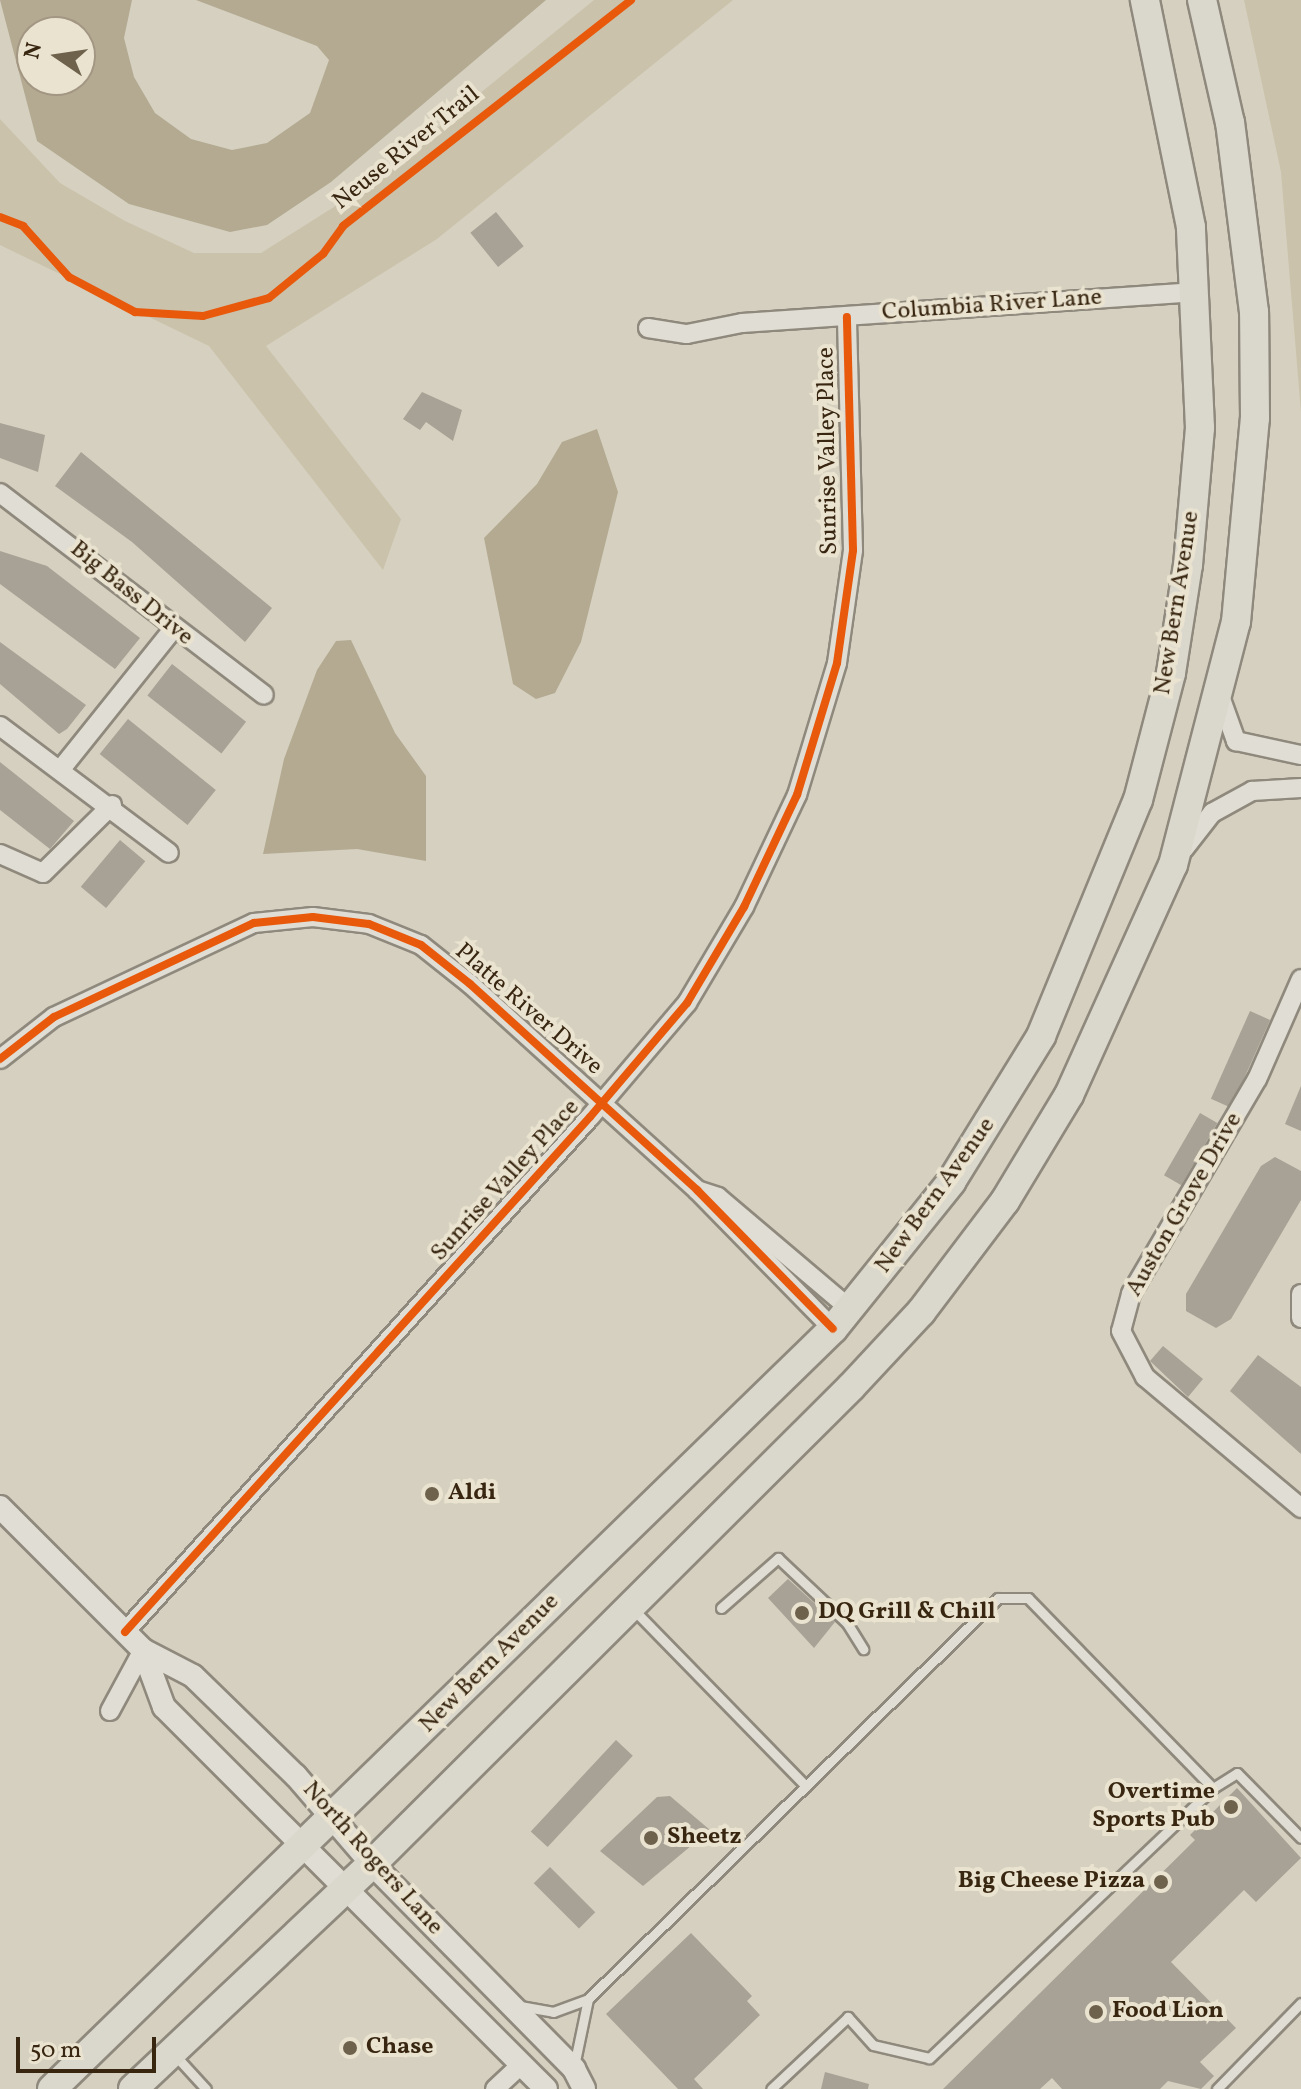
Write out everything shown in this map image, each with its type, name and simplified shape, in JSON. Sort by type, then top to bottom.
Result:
[{"type":"main road","name":"New Bern Avenue","points":[[52,2089],[842,1319],[951,1182],[1041,1036],[1138,800],[1171,673],[1188,565],[1200,428],[1193,292],[1181,152],[1145,0]]},
{"type":"main road","points":[[133,2089],[372,1864],[631,1607],[921,1312],[1005,1201],[1095,1044],[1173,865],[1221,696],[1248,523],[1254,312],[1230,123],[1202,0]]},
{"type":"street","name":"Columbia River Lane","points":[[648,328],[687,334],[847,317],[1193,292]]},
{"type":"street","name":"Sunrise Valley Place","points":[[125,1632],[603,1103],[687,1003],[744,907],[797,795],[837,663],[853,550],[847,317]]},
{"type":"street","name":"Big Bass Drive","points":[[0,493],[173,629],[264,695]]},
{"type":"street","points":[[61,769],[173,629]]},
{"type":"street","points":[[1221,696],[1236,741],[1301,755]]},
{"type":"street","points":[[0,726],[112,805],[169,853]]},
{"type":"street","points":[[1173,865],[1212,813],[1252,791],[1301,788]]},
{"type":"street","points":[[0,854],[43,873],[112,805]]},
{"type":"street","name":"Platte River Drive","points":[[0,1059],[54,1017],[254,923],[313,917],[369,924],[421,945],[603,1103],[842,1319]]},
{"type":"street","name":"Auston Grove Drive","points":[[1301,979],[1257,1079],[1131,1294],[1121,1331],[1145,1377],[1301,1508]]},
{"type":"street","name":"Platte River Drive","points":[[697,1190],[718,1197],[842,1319]]},
{"type":"street","points":[[1301,1294],[1301,1318]]},
{"type":"street","name":"North Rogers Lane","points":[[0,1507],[143,1650],[193,1676],[574,2069],[584,2089]]},
{"type":"street","points":[[110,1711],[143,1650]]},
{"type":"street","name":"North Rogers Lane","points":[[143,1650],[164,1707],[546,2089]]},
{"type":"street","points":[[495,2089],[520,2066]]},
{"type":"lane","points":[[721,1608],[778,1558],[847,1623],[863,1649]]},
{"type":"lane","points":[[507,2001],[553,2012],[588,1999],[998,1598],[1028,1598],[1213,1788]]},
{"type":"lane","points":[[631,1607],[806,1786]]},
{"type":"lane","points":[[771,2089],[848,2017],[873,2045],[929,2058],[1213,1788],[1237,1773],[1301,1838]]},
{"type":"lane","points":[[574,2069],[588,1999]]},
{"type":"lane","points":[[1217,2089],[1301,2003]]},
{"type":"lane","points":[[172,2051],[206,2089]]},
{"type":"shaded area","points":[[0,0],[132,0],[124,38],[134,77],[155,113],[191,139],[232,150],[267,143],[310,113],[329,60],[317,46],[196,0],[546,0],[331,182],[267,225],[230,232],[129,204],[37,141],[25,96],[96,96],[96,16],[16,16],[16,61]]},
{"type":"shaded area","points":[[594,0],[733,0],[437,239],[266,346],[401,519],[383,570],[209,346],[0,245],[0,119],[60,183],[125,221],[194,253],[261,253],[364,188]]},
{"type":"shaded area","points":[[1244,0],[1301,0],[1301,412],[1281,172]]},
{"type":"shaded area","points":[[597,429],[618,492],[581,642],[555,693],[536,699],[513,684],[484,538],[537,484],[562,442]]},
{"type":"shaded area","points":[[351,640],[395,733],[426,776],[426,861],[357,849],[263,854],[284,759],[317,670],[336,641]]},
{"type":"building","points":[[496,212],[524,246],[498,267],[470,233]]},
{"type":"building","points":[[422,392],[462,410],[453,441],[426,422],[420,430],[403,419]]},
{"type":"building","points":[[0,423],[45,435],[38,472],[0,458]]},
{"type":"building","points":[[81,452],[272,608],[245,642],[132,542],[55,486]]},
{"type":"building","points":[[0,551],[47,566],[140,638],[115,669],[0,584]]},
{"type":"building","points":[[0,642],[86,705],[67,729],[59,734],[0,684]]},
{"type":"building","points":[[172,664],[246,722],[221,753],[147,696]]},
{"type":"building","points":[[128,719],[216,790],[187,825],[100,754]]},
{"type":"building","points":[[0,762],[74,821],[50,849],[0,810]]},
{"type":"building","points":[[120,840],[145,861],[106,908],[81,887]]},
{"type":"building","points":[[1250,1011],[1270,1020],[1231,1108],[1211,1099]]},
{"type":"building","points":[[1301,1086],[1301,1131],[1285,1124]]},
{"type":"building","points":[[1200,1113],[1217,1123],[1181,1185],[1164,1175]]},
{"type":"building","points":[[1275,1157],[1301,1171],[1301,1200],[1231,1319],[1216,1328],[1186,1311],[1186,1294],[1261,1166]]},
{"type":"building","points":[[1163,1346],[1203,1379],[1188,1397],[1150,1361]]},
{"type":"building","points":[[1258,1355],[1301,1387],[1301,1454],[1230,1391]]},
{"type":"building","points":[[788,1579],[835,1622],[814,1648],[768,1598]]},
{"type":"building","points":[[616,1740],[633,1756],[548,1847],[531,1831]]},
{"type":"building","points":[[1237,1788],[1301,1858],[1256,1902],[1244,1890],[1171,1962],[1236,2028],[1200,2062],[1214,2076],[1201,2089],[1168,2081],[1160,2089],[1062,2089],[1052,2078],[1040,2089],[943,2089],[1195,1840],[1190,1835]]},
{"type":"building","points":[[670,1796],[710,1830],[643,1886],[600,1851],[657,1797]]},
{"type":"building","points":[[550,1867],[595,1912],[579,1929],[534,1883]]},
{"type":"building","points":[[691,1933],[752,1996],[747,2001],[760,2015],[694,2079],[703,2089],[678,2089],[606,2014]]},
{"type":"building","points":[[825,2072],[869,2084],[868,2089],[821,2089]]},
{"type":"cycle path","name":"Neuse River Trail","points":[[0,217],[23,226],[69,277],[135,312],[203,316],[269,298],[323,254],[343,226],[631,0]]},
{"type":"cycle path","points":[[125,1632],[590,1117],[687,1003],[744,907],[797,795],[837,663],[853,550],[847,317]]},
{"type":"cycle path","points":[[0,1059],[54,1017],[254,923],[313,917],[369,924],[421,945],[470,984],[697,1190],[833,1329]]},
{"type":"place","name":"Aldi","points":[[432,1494]]},
{"type":"place","name":"DQ Grill & Chill","points":[[802,1613]]},
{"type":"place","name":"Overtime Sports Pub","points":[[1231,1807]]},
{"type":"place","name":"Sheetz","points":[[651,1838]]},
{"type":"place","name":"Big Cheese Pizza","points":[[1161,1882]]},
{"type":"place","name":"Food Lion","points":[[1096,2012]]},
{"type":"place","name":"Chase","points":[[350,2048]]}]
